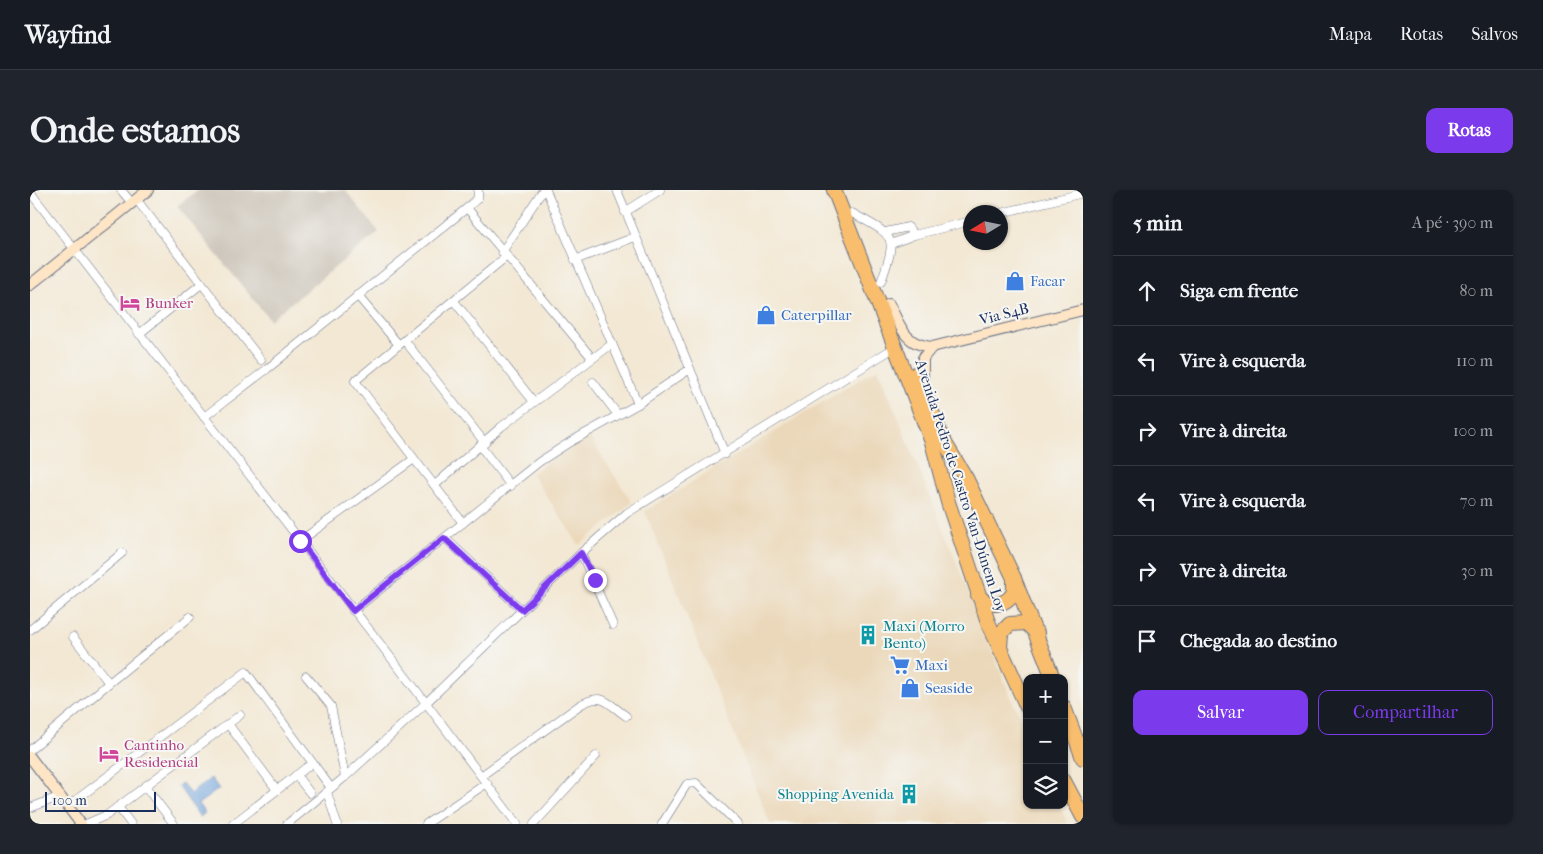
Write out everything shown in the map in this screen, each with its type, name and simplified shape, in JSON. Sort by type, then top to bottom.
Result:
[{"type":"highway","name":"Avenida Pedro de Castro Van-Dúnem Loy","points":[[834,190],[897,346],[932,442],[948,502],[977,592],[1023,698]]},
{"type":"highway","name":"Avenida Pedro de Castro Van-Dúnem Loy","points":[[842,190],[890,304],[942,438],[966,478],[1013,576],[1052,674]]},
{"type":"highway","points":[[977,592],[985,602],[1002,603],[1014,592],[1013,576]]},
{"type":"highway","points":[[1001,649],[1001,633],[1010,624],[1026,623],[1037,634]]},
{"type":"highway","points":[[1068,718],[1083,758]]},
{"type":"highway","points":[[1068,789],[1083,817]]},
{"type":"street","points":[[121,190],[133,201],[261,360]]},
{"type":"street","points":[[30,285],[148,190]]},
{"type":"street","points":[[204,417],[267,369],[467,208],[478,198],[478,190]]},
{"type":"street","points":[[463,524],[355,382],[454,301],[504,254],[544,190]]},
{"type":"street","points":[[544,190],[638,404]]},
{"type":"street","points":[[616,190],[725,454]]},
{"type":"street","points":[[625,212],[660,190]]},
{"type":"street","points":[[30,192],[426,703],[517,824]]},
{"type":"street","points":[[1008,211],[1083,193]]},
{"type":"street","points":[[467,208],[592,358]]},
{"type":"street","points":[[852,213],[886,232],[891,244],[891,253],[881,282]]},
{"type":"street","points":[[891,244],[914,235],[963,223]]},
{"type":"street","points":[[886,232],[908,227],[914,235]]},
{"type":"street","points":[[575,260],[635,237]]},
{"type":"street","points":[[139,334],[200,285]]},
{"type":"street","points":[[357,295],[402,343],[483,445],[510,486]]},
{"type":"street","points":[[454,301],[534,402]]},
{"type":"street","points":[[890,304],[907,338],[912,343],[932,347],[923,358],[921,365],[928,401]]},
{"type":"street","name":"Via S4B","points":[[932,347],[1083,310]]},
{"type":"street","points":[[435,485],[534,402],[612,344]]},
{"type":"street","points":[[287,824],[345,777],[426,703],[581,553],[628,513],[897,346]]},
{"type":"street","points":[[353,611],[510,486],[570,442],[638,404],[690,369]]},
{"type":"street","points":[[593,382],[618,415]]},
{"type":"street","points":[[300,541],[414,459]]},
{"type":"street","points":[[444,538],[522,610]]},
{"type":"street","points":[[30,630],[122,553]]},
{"type":"street","points":[[581,553],[613,625]]},
{"type":"street","points":[[30,750],[108,682],[190,617]]},
{"type":"street","points":[[73,637],[108,682]]},
{"type":"street","points":[[68,806],[246,672],[329,790],[337,824]]},
{"type":"street","points":[[306,676],[331,705],[345,777]]},
{"type":"street","points":[[481,776],[580,704],[592,698],[600,698],[626,716]]},
{"type":"street","points":[[86,824],[104,820],[145,786],[240,715]]},
{"type":"street","points":[[228,724],[277,790]]},
{"type":"street","points":[[534,824],[596,756]]},
{"type":"street","points":[[30,757],[81,824]]},
{"type":"street","points":[[233,824],[306,767]]},
{"type":"street","points":[[296,775],[310,793]]},
{"type":"street","points":[[662,824],[687,784],[692,782],[696,783],[738,824]]},
{"type":"street","points":[[426,824],[487,783]]},
{"type":"street","points":[[145,786],[174,824]]},
{"type":"street","points":[[30,808],[61,796]]},
{"type":"street","points":[[118,807],[130,824]]},
{"type":"shaded area","points":[[198,190],[345,190],[379,232],[270,320],[177,206]]},
{"type":"shaded area","name":"Maxi (Morro Bento)","points":[[878,368],[1014,705],[1023,721],[1023,809],[1061,809],[1068,824],[770,824],[645,511]]},
{"type":"shaded area","points":[[589,436],[632,503],[579,545],[532,474],[559,453]]},
{"type":"water","points":[[211,778],[219,789],[198,804],[205,813],[200,817],[178,786],[182,783],[190,794]]},
{"type":"place","name":"Facar","points":[[1015,281]]},
{"type":"place","name":"Bunker","points":[[130,303]]},
{"type":"place","name":"Caterpillar","points":[[766,315]]},
{"type":"place","name":"Maxi (Morro Bento)","points":[[868,635]]},
{"type":"place","name":"Maxi","points":[[900,665]]},
{"type":"place","name":"Seaside","points":[[910,688]]},
{"type":"place","name":"Cantinho Residencial","points":[[109,754]]},
{"type":"place","name":"Shopping Avenida","points":[[909,794]]},
{"type":"route","points":[[300,541],[353,611],[444,538],[522,610],[581,553],[595,580]]}]
